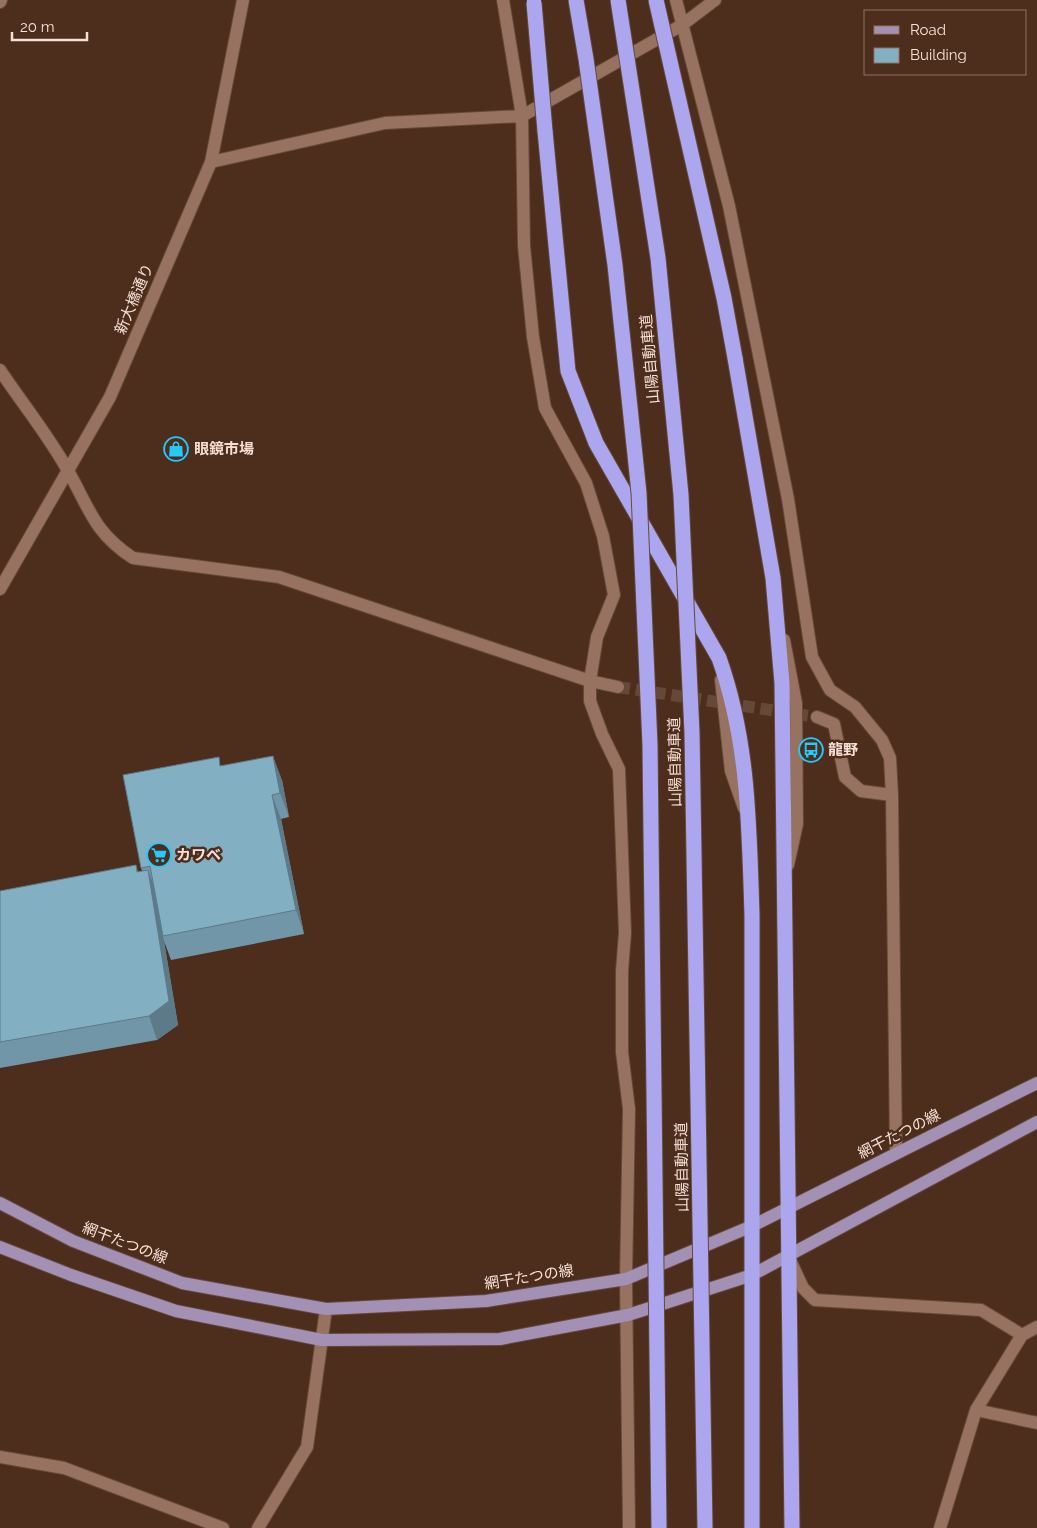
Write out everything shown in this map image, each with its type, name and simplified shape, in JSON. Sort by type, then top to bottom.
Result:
[{"type":"highway","points":[[533,0],[568,371],[596,443],[719,658],[732,696],[741,745],[748,819],[752,915],[752,1528]]},
{"type":"highway","name":"山陽自動車道","points":[[576,0],[616,265],[639,492],[650,745],[659,1528]]},
{"type":"highway","name":"山陽自動車道","points":[[618,0],[658,258],[681,495],[692,743],[705,1528]]},
{"type":"highway","points":[[656,0],[724,298],[773,578],[782,683],[792,1528]]},
{"type":"main road","name":"網干たつの線","points":[[0,1203],[73,1241],[182,1283],[326,1310],[486,1301],[626,1279],[752,1226],[1037,1083]]},
{"type":"main road","points":[[0,1247],[71,1275],[176,1311],[322,1340],[500,1339],[628,1316],[752,1275],[1037,1122]]},
{"type":"street","name":"新大橋通り","points":[[0,589],[67,469],[110,397],[211,162],[243,0]]},
{"type":"street","points":[[503,0],[522,116],[524,246],[533,337],[545,408],[586,483],[604,536],[614,595],[597,637],[590,681],[590,701],[602,734],[619,769],[625,933],[622,972],[622,1052],[628,1109],[626,1279],[628,1316],[628,1528]]},
{"type":"street","points":[[676,0],[729,206],[788,500],[812,657],[830,690],[855,707],[882,740],[890,758],[896,1153]]},
{"type":"street","points":[[211,162],[385,123],[522,116],[682,25],[715,0]]},
{"type":"street","points":[[0,370],[67,469],[90,514],[115,546],[133,558],[279,577],[590,681],[618,687]]},
{"type":"street","points":[[817,717],[834,724],[845,777],[861,791],[892,795]]},
{"type":"street","points":[[788,1255],[803,1288],[815,1300],[981,1310],[1022,1335]]},
{"type":"street","points":[[258,1528],[306,1447],[326,1310]]},
{"type":"street","points":[[940,1528],[976,1410],[1022,1335],[1037,1327]]},
{"type":"street","points":[[976,1410],[1037,1422]]},
{"type":"street","points":[[0,1457],[64,1468],[223,1528]]},
{"type":"building","points":[[273,756],[280,793],[272,795],[296,910],[163,936],[150,866],[141,868],[123,775],[219,757],[220,766]]},
{"type":"building","points":[[136,865],[137,872],[148,870],[169,1001],[149,1016],[0,1042],[0,891]]},
{"type":"tunnel","points":[[618,687],[817,717]]},
{"type":"place","name":"眼鏡市場","points":[[176,449]]},
{"type":"place","name":"龍野","points":[[811,750]]},
{"type":"place","name":"カワベ","points":[[159,855]]}]
